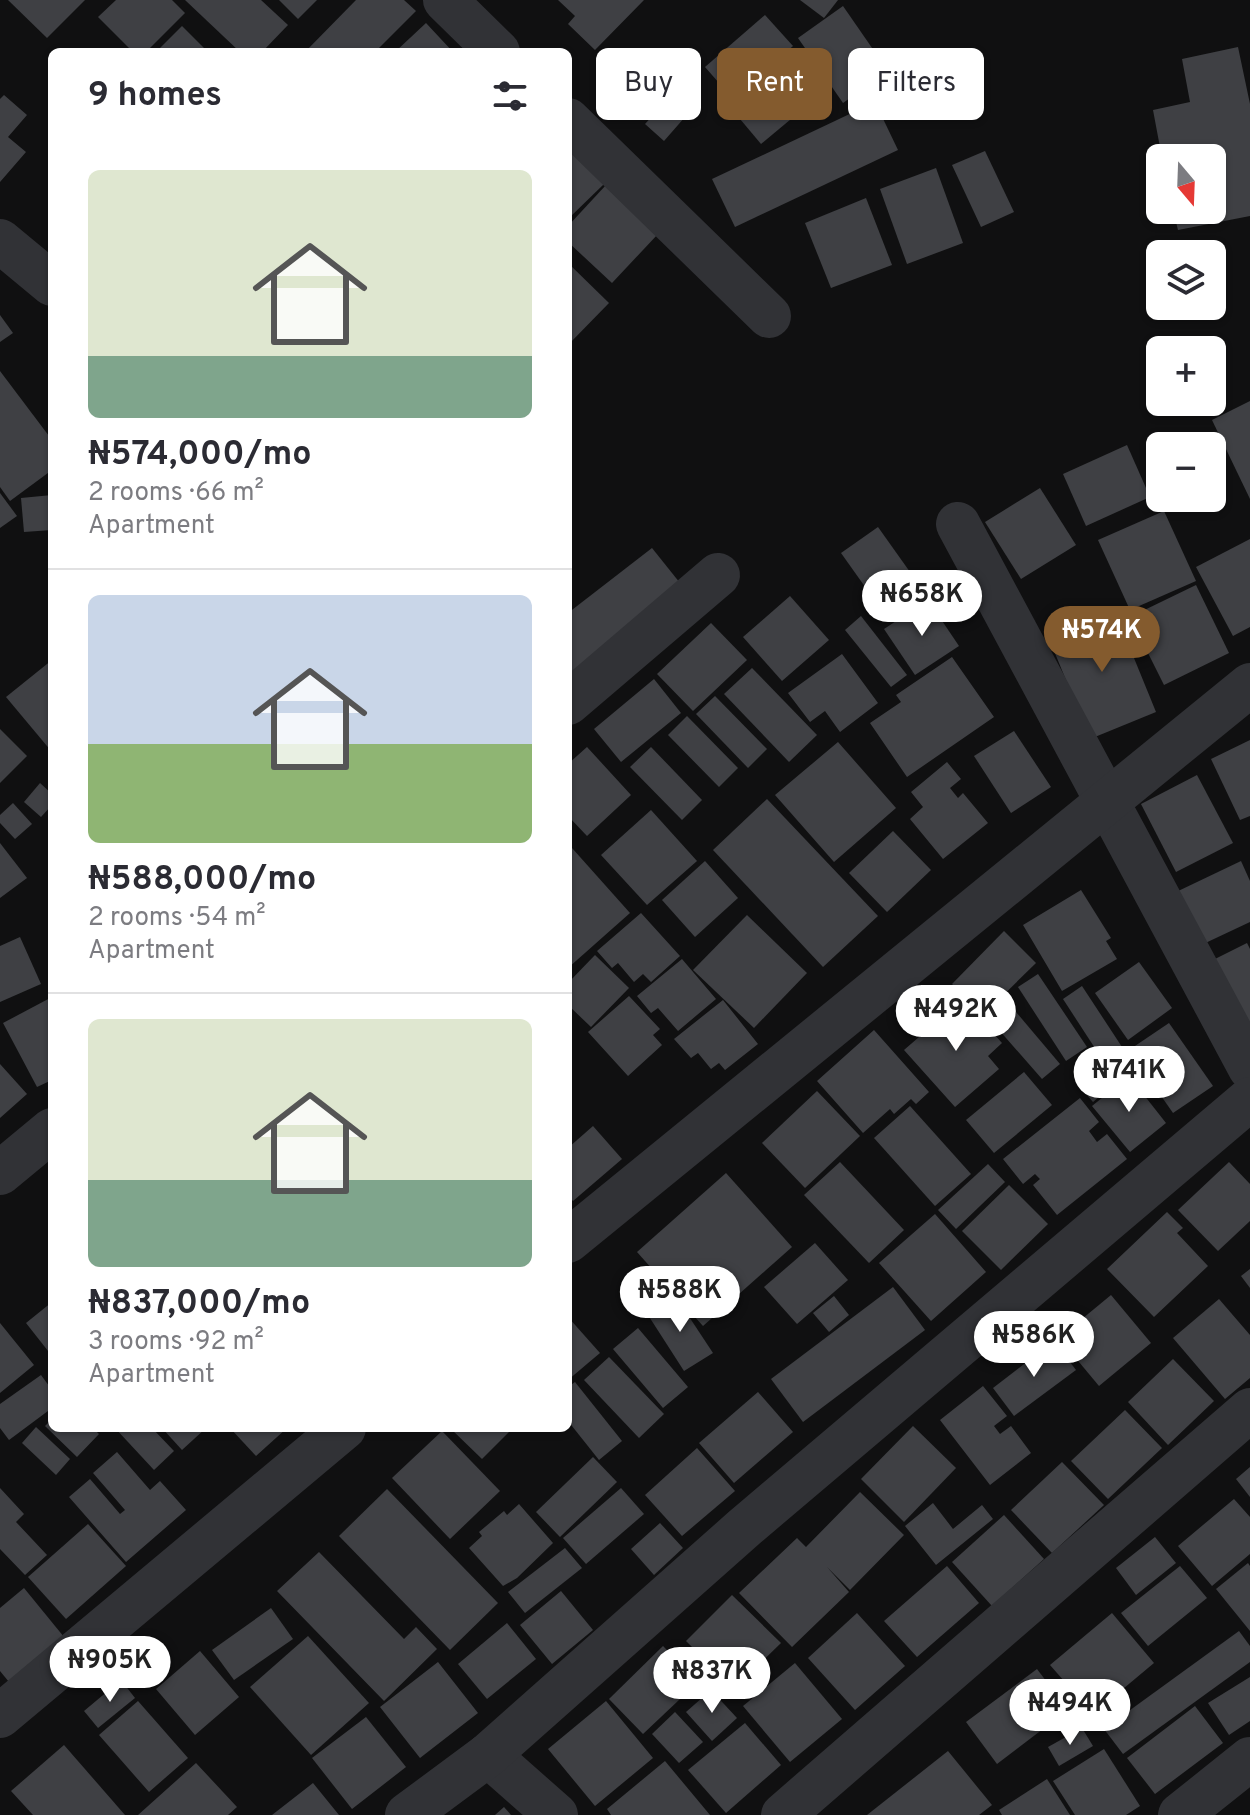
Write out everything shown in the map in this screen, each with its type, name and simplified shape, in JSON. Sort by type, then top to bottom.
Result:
[{"type":"street","points":[[445,0],[494,48]]},
{"type":"street","points":[[572,124],[769,316]]},
{"type":"street","points":[[0,241],[48,281]]},
{"type":"street","points":[[958,524],[1250,1068]]},
{"type":"street","points":[[572,700],[718,575]]},
{"type":"street","points":[[572,1238],[1107,797],[1250,685]]},
{"type":"street","points":[[407,1815],[488,1755],[745,1527],[1250,1099]]},
{"type":"street","points":[[0,1173],[48,1133]]},
{"type":"street","points":[[783,1815],[1250,1410]]},
{"type":"street","points":[[0,1716],[339,1432]]},
{"type":"street","points":[[488,1755],[556,1815]]},
{"type":"street","points":[[1180,1815],[1250,1759]]},
{"type":"building","points":[[8,0],[85,0],[47,38]]},
{"type":"building","points":[[116,0],[172,0],[185,13],[150,48],[129,48],[98,17]]},
{"type":"building","points":[[185,0],[261,0],[288,25],[266,48],[236,48]]},
{"type":"building","points":[[279,0],[317,0],[298,19]]},
{"type":"building","points":[[356,0],[404,0],[416,11],[379,48],[309,48]]},
{"type":"building","points":[[558,0],[644,0],[595,50],[568,24],[575,16]]},
{"type":"building","points":[[800,0],[838,0],[824,18]]},
{"type":"building","points":[[843,6],[872,48],[848,48],[848,99],[843,103],[832,87],[832,48],[805,48],[798,38]]},
{"type":"building","points":[[765,15],[793,46],[791,48],[727,48]]},
{"type":"building","points":[[426,23],[449,48],[399,48]]},
{"type":"building","points":[[182,26],[204,48],[160,48]]},
{"type":"building","points":[[1238,47],[1250,104],[1250,216],[1226,221],[1226,144],[1159,144],[1153,110],[1190,102],[1182,59]]},
{"type":"building","points":[[717,57],[717,81],[705,67]]},
{"type":"building","points":[[4,95],[27,115],[8,137],[26,152],[0,182],[0,99]]},
{"type":"building","points":[[848,115],[848,120],[884,120],[898,150],[735,227],[712,179]]},
{"type":"building","points":[[649,120],[682,120],[664,141],[645,124]]},
{"type":"building","points":[[741,120],[790,120],[761,144]]},
{"type":"building","points":[[572,150],[604,184],[572,215]]},
{"type":"building","points":[[985,151],[1014,212],[981,227],[952,165]]},
{"type":"building","points":[[936,168],[963,243],[907,264],[880,189]]},
{"type":"building","points":[[606,185],[658,234],[612,283],[572,246],[572,222]]},
{"type":"building","points":[[866,198],[892,265],[831,288],[805,223]]},
{"type":"building","points":[[1176,224],[1209,224],[1178,230]]},
{"type":"building","points":[[572,267],[609,303],[572,341]]},
{"type":"building","points":[[0,315],[13,333],[0,342]]},
{"type":"building","points":[[0,371],[48,435],[48,473],[10,501],[0,487]]},
{"type":"building","points":[[1250,401],[1250,499],[1226,449],[1226,432],[1218,432],[1212,420],[1226,416],[1226,413]]},
{"type":"building","points":[[1127,445],[1146,488],[1146,499],[1086,526],[1063,474]]},
{"type":"building","points":[[1040,488],[1076,545],[1021,579],[985,522]]},
{"type":"building","points":[[0,493],[17,516],[0,528]]},
{"type":"building","points":[[48,495],[48,530],[24,532],[21,498]]},
{"type":"building","points":[[1164,512],[1196,581],[1130,610],[1098,540]]},
{"type":"building","points":[[878,527],[910,572],[873,598],[841,553]]},
{"type":"building","points":[[1250,539],[1250,627],[1233,636],[1196,567]]},
{"type":"building","points":[[652,548],[684,588],[572,675],[572,610]]},
{"type":"building","points":[[1196,585],[1229,653],[1164,685],[1130,617]]},
{"type":"building","points":[[790,596],[829,640],[782,681],[743,637]]},
{"type":"building","points":[[928,600],[959,646],[915,675],[884,629]]},
{"type":"building","points":[[1114,609],[1156,712],[1090,739],[1048,636]]},
{"type":"building","points":[[861,616],[907,675],[891,687],[845,630]]},
{"type":"building","points":[[711,623],[747,660],[693,711],[657,674]]},
{"type":"building","points":[[842,654],[878,703],[840,732],[825,711],[810,722],[788,693]]},
{"type":"building","points":[[952,657],[994,717],[907,777],[870,723],[901,702],[896,695]]},
{"type":"building","points":[[48,663],[48,747],[6,697]]},
{"type":"building","points":[[752,668],[817,735],[789,762],[724,694]]},
{"type":"building","points":[[654,679],[681,713],[621,762],[594,729]]},
{"type":"building","points":[[715,696],[767,749],[748,768],[696,714]]},
{"type":"building","points":[[687,716],[738,768],[719,787],[668,735]]},
{"type":"building","points":[[0,729],[27,756],[0,783]]},
{"type":"building","points":[[1014,731],[1051,787],[1011,813],[974,756]]},
{"type":"building","points":[[1250,740],[1250,816],[1240,820],[1211,759]]},
{"type":"building","points":[[838,742],[896,808],[834,862],[775,795]]},
{"type":"building","points":[[587,747],[631,795],[587,836],[572,820],[572,760]]},
{"type":"building","points":[[651,747],[702,800],[682,820],[630,767]]},
{"type":"building","points":[[947,762],[961,779],[950,788],[958,798],[963,793],[988,823],[943,859],[910,819],[923,807],[911,792]]},
{"type":"building","points":[[1197,775],[1233,843],[1176,872],[1141,804]]},
{"type":"building","points":[[40,783],[48,790],[48,809],[41,817],[24,802]]},
{"type":"building","points":[[767,799],[878,916],[823,967],[713,850]]},
{"type":"building","points":[[13,803],[32,824],[15,839],[0,823],[0,815]]},
{"type":"building","points":[[651,810],[697,861],[647,905],[601,855]]},
{"type":"building","points":[[893,831],[931,870],[887,912],[849,873]]},
{"type":"building","points":[[0,843],[27,878],[0,898]]},
{"type":"building","points":[[572,848],[630,913],[572,964]]},
{"type":"building","points":[[705,861],[738,898],[695,937],[662,900]]},
{"type":"building","points":[[1241,861],[1250,881],[1250,922],[1199,946],[1174,893]]},
{"type":"building","points":[[1081,890],[1111,938],[1106,941],[1117,959],[1062,991],[1023,925]]},
{"type":"building","points":[[641,913],[680,956],[651,982],[643,974],[634,982],[618,963],[612,968],[597,951]]},
{"type":"building","points":[[747,915],[807,973],[754,1028],[693,970]]},
{"type":"building","points":[[1004,931],[1036,963],[983,1015],[952,984]]},
{"type":"building","points":[[20,937],[41,984],[0,1002],[0,946]]},
{"type":"building","points":[[1247,943],[1250,949],[1250,1027],[1205,964]]},
{"type":"building","points":[[595,955],[629,988],[591,1027],[572,1009],[572,979]]},
{"type":"building","points":[[682,959],[716,999],[678,1031],[658,1008],[651,1013],[637,996]]},
{"type":"building","points":[[1139,962],[1172,1008],[1128,1040],[1095,993]]},
{"type":"building","points":[[1038,974],[1087,1047],[1066,1061],[1018,987]]},
{"type":"building","points":[[1082,986],[1122,1047],[1102,1059],[1063,999]]},
{"type":"building","points":[[629,996],[660,1029],[653,1035],[662,1045],[628,1076],[588,1032]]},
{"type":"building","points":[[48,999],[48,1082],[37,1087],[3,1023]]},
{"type":"building","points":[[963,999],[1002,1043],[988,1056],[999,1069],[955,1107],[904,1050]]},
{"type":"building","points":[[723,1000],[758,1044],[725,1070],[719,1063],[711,1069],[698,1053],[691,1058],[674,1039]]},
{"type":"building","points":[[1011,1006],[1060,1064],[1042,1079],[992,1022]]},
{"type":"building","points":[[1169,1023],[1213,1086],[1173,1113],[1129,1050]]},
{"type":"building","points":[[874,1030],[929,1092],[916,1104],[911,1099],[894,1114],[890,1109],[863,1133],[817,1081]]},
{"type":"building","points":[[1115,1055],[1129,1071],[1093,1102],[1079,1086]]},
{"type":"building","points":[[0,1064],[27,1094],[0,1118]]},
{"type":"building","points":[[1024,1072],[1052,1105],[994,1153],[966,1120]]},
{"type":"building","points":[[1129,1076],[1166,1123],[1130,1152],[1092,1106]]},
{"type":"building","points":[[817,1091],[860,1136],[805,1188],[762,1143]]},
{"type":"building","points":[[1080,1098],[1099,1122],[1089,1131],[1097,1142],[1107,1134],[1127,1159],[1057,1215],[1033,1185],[1040,1179],[1035,1174],[1023,1184],[1003,1159]]},
{"type":"building","points":[[910,1106],[971,1174],[935,1206],[874,1138]]},
{"type":"building","points":[[593,1126],[622,1159],[573,1201],[572,1200],[572,1144]]},
{"type":"building","points":[[840,1162],[904,1230],[869,1263],[804,1195]]},
{"type":"building","points":[[1229,1162],[1250,1184],[1250,1221],[1218,1251],[1178,1210]]},
{"type":"building","points":[[988,1164],[1005,1182],[956,1229],[938,1210]]},
{"type":"building","points":[[726,1173],[792,1247],[703,1326],[637,1252]]},
{"type":"building","points":[[1009,1185],[1048,1224],[1001,1270],[962,1231]]},
{"type":"building","points":[[1167,1212],[1183,1228],[1177,1233],[1208,1266],[1154,1317],[1107,1269]]},
{"type":"building","points":[[935,1214],[986,1272],[931,1321],[879,1263]]},
{"type":"building","points":[[815,1243],[848,1280],[797,1324],[764,1287]]},
{"type":"building","points":[[1250,1269],[1250,1288],[1241,1276]]},
{"type":"building","points":[[893,1287],[925,1330],[803,1422],[771,1379]]},
{"type":"building","points":[[1111,1295],[1151,1343],[1099,1386],[1059,1338]]},
{"type":"building","points":[[834,1296],[849,1315],[829,1332],[813,1313]]},
{"type":"building","points":[[676,1297],[713,1353],[684,1371],[648,1315]]},
{"type":"building","points":[[1219,1299],[1250,1335],[1250,1378],[1225,1399],[1173,1338]]},
{"type":"building","points":[[48,1305],[48,1351],[26,1323]]},
{"type":"building","points":[[572,1322],[600,1353],[572,1377]]},
{"type":"building","points":[[0,1323],[34,1365],[0,1393]]},
{"type":"building","points":[[638,1328],[688,1387],[663,1408],[613,1349]]},
{"type":"building","points":[[1054,1341],[1076,1370],[1014,1416],[993,1388]]},
{"type":"building","points":[[609,1357],[664,1414],[639,1438],[584,1380]]},
{"type":"building","points":[[1173,1359],[1214,1401],[1168,1445],[1128,1402]]},
{"type":"building","points":[[41,1375],[48,1385],[48,1411],[9,1440],[0,1428],[0,1404]]},
{"type":"building","points":[[575,1382],[622,1441],[599,1460],[572,1426],[572,1384]]},
{"type":"building","points":[[983,1386],[1007,1416],[994,1426],[1000,1434],[1011,1426],[1031,1453],[990,1485],[940,1420]]},
{"type":"building","points":[[758,1392],[793,1432],[734,1483],[699,1443]]},
{"type":"building","points":[[1125,1410],[1162,1448],[1108,1499],[1071,1461]]},
{"type":"building","points":[[913,1426],[956,1468],[904,1522],[861,1479]]},
{"type":"building","points":[[36,1427],[70,1459],[56,1475],[22,1443]]},
{"type":"building","points":[[51,1432],[97,1432],[99,1434],[77,1457]]},
{"type":"building","points":[[119,1432],[156,1432],[174,1451],[154,1470]]},
{"type":"building","points":[[166,1432],[202,1432],[182,1450]]},
{"type":"building","points":[[234,1432],[283,1432],[256,1456]]},
{"type":"building","points":[[443,1432],[500,1491],[450,1539],[392,1478]]},
{"type":"building","points":[[454,1432],[509,1432],[482,1459]]},
{"type":"building","points":[[697,1448],[735,1491],[682,1536],[645,1495]]},
{"type":"building","points":[[117,1452],[150,1490],[160,1481],[186,1510],[126,1562],[69,1497],[90,1479],[120,1514],[125,1510],[93,1473]]},
{"type":"building","points":[[593,1457],[617,1482],[560,1537],[536,1512]]},
{"type":"building","points":[[1062,1462],[1104,1505],[1052,1553],[1011,1510]]},
{"type":"building","points":[[1250,1467],[1250,1497],[1236,1479]]},
{"type":"building","points":[[0,1488],[24,1514],[16,1522],[47,1555],[25,1575],[0,1549]]},
{"type":"building","points":[[621,1488],[644,1514],[586,1564],[563,1538]]},
{"type":"building","points":[[387,1489],[498,1603],[450,1650],[339,1536]]},
{"type":"building","points":[[860,1492],[904,1535],[850,1590],[827,1567],[849,1592],[792,1647],[739,1593],[797,1538],[806,1547]]},
{"type":"building","points":[[1234,1499],[1250,1517],[1250,1554],[1212,1586],[1178,1546]]},
{"type":"building","points":[[933,1503],[953,1529],[982,1505],[993,1519],[936,1565],[905,1526]]},
{"type":"building","points":[[519,1504],[553,1543],[517,1578],[503,1586],[469,1548],[482,1536],[479,1532],[504,1511],[507,1515]]},
{"type":"building","points":[[1004,1515],[1044,1559],[992,1606],[952,1562]]},
{"type":"building","points":[[660,1523],[683,1548],[654,1575],[631,1549]]},
{"type":"building","points":[[88,1524],[126,1566],[66,1619],[28,1577]]},
{"type":"building","points":[[1155,1537],[1176,1563],[1136,1595],[1116,1568]]},
{"type":"building","points":[[565,1548],[582,1568],[525,1613],[508,1592]]},
{"type":"building","points":[[319,1552],[404,1639],[416,1627],[437,1649],[384,1701],[277,1591]]},
{"type":"building","points":[[1248,1563],[1250,1566],[1250,1631],[1216,1589]]},
{"type":"building","points":[[947,1566],[979,1603],[917,1657],[884,1621]]},
{"type":"building","points":[[1180,1566],[1207,1598],[1148,1646],[1121,1613]]},
{"type":"building","points":[[24,1588],[64,1637],[9,1682],[0,1671],[0,1608]]},
{"type":"building","points":[[561,1591],[593,1630],[552,1664],[520,1625]]},
{"type":"building","points":[[732,1595],[781,1643],[734,1689],[686,1641]]},
{"type":"building","points":[[271,1608],[293,1639],[234,1680],[212,1650]]},
{"type":"building","points":[[857,1613],[905,1666],[855,1710],[808,1658]]},
{"type":"building","points":[[1112,1613],[1154,1663],[1093,1714],[1050,1665]]},
{"type":"building","points":[[507,1623],[536,1659],[487,1699],[458,1664]]},
{"type":"building","points":[[1239,1631],[1250,1646],[1250,1662],[1123,1754],[1104,1729]]},
{"type":"building","points":[[308,1636],[369,1703],[311,1755],[250,1687]]},
{"type":"building","points":[[663,1646],[698,1682],[643,1734],[609,1699]]},
{"type":"building","points":[[200,1651],[239,1697],[195,1735],[156,1689]]},
{"type":"building","points":[[438,1662],[478,1713],[420,1758],[380,1707]]},
{"type":"building","points":[[795,1663],[842,1719],[790,1762],[743,1706]]},
{"type":"building","points":[[1037,1669],[1068,1710],[997,1764],[966,1722]]},
{"type":"building","points":[[1250,1677],[1250,1721],[1229,1735],[1208,1703]]},
{"type":"building","points":[[121,1680],[135,1698],[98,1728],[84,1711]]},
{"type":"building","points":[[711,1690],[737,1718],[712,1741],[686,1712]]},
{"type":"building","points":[[138,1701],[188,1758],[149,1792],[99,1735]]},
{"type":"building","points":[[606,1701],[653,1758],[595,1806],[548,1749]]},
{"type":"building","points":[[1195,1706],[1223,1743],[1155,1794],[1127,1758]]},
{"type":"building","points":[[675,1712],[703,1742],[679,1763],[652,1734]]},
{"type":"building","points":[[366,1717],[406,1767],[352,1809],[312,1758]]},
{"type":"building","points":[[745,1723],[781,1765],[726,1813],[688,1770]]},
{"type":"building","points":[[1082,1728],[1093,1746],[1059,1766],[1048,1747]]},
{"type":"building","points":[[64,1745],[125,1815],[33,1815],[11,1791]]},
{"type":"building","points":[[1104,1749],[1140,1806],[1126,1815],[1075,1815],[1053,1781]]},
{"type":"building","points":[[948,1751],[992,1805],[979,1815],[867,1815]]},
{"type":"building","points":[[665,1761],[710,1815],[611,1815],[607,1809]]},
{"type":"building","points":[[196,1763],[237,1807],[228,1815],[138,1815]]},
{"type":"building","points":[[1047,1779],[1070,1815],[1002,1815],[999,1810]]},
{"type":"building","points":[[313,1783],[339,1815],[272,1815]]},
{"type":"building","points":[[504,1807],[511,1815],[495,1815]]}]
